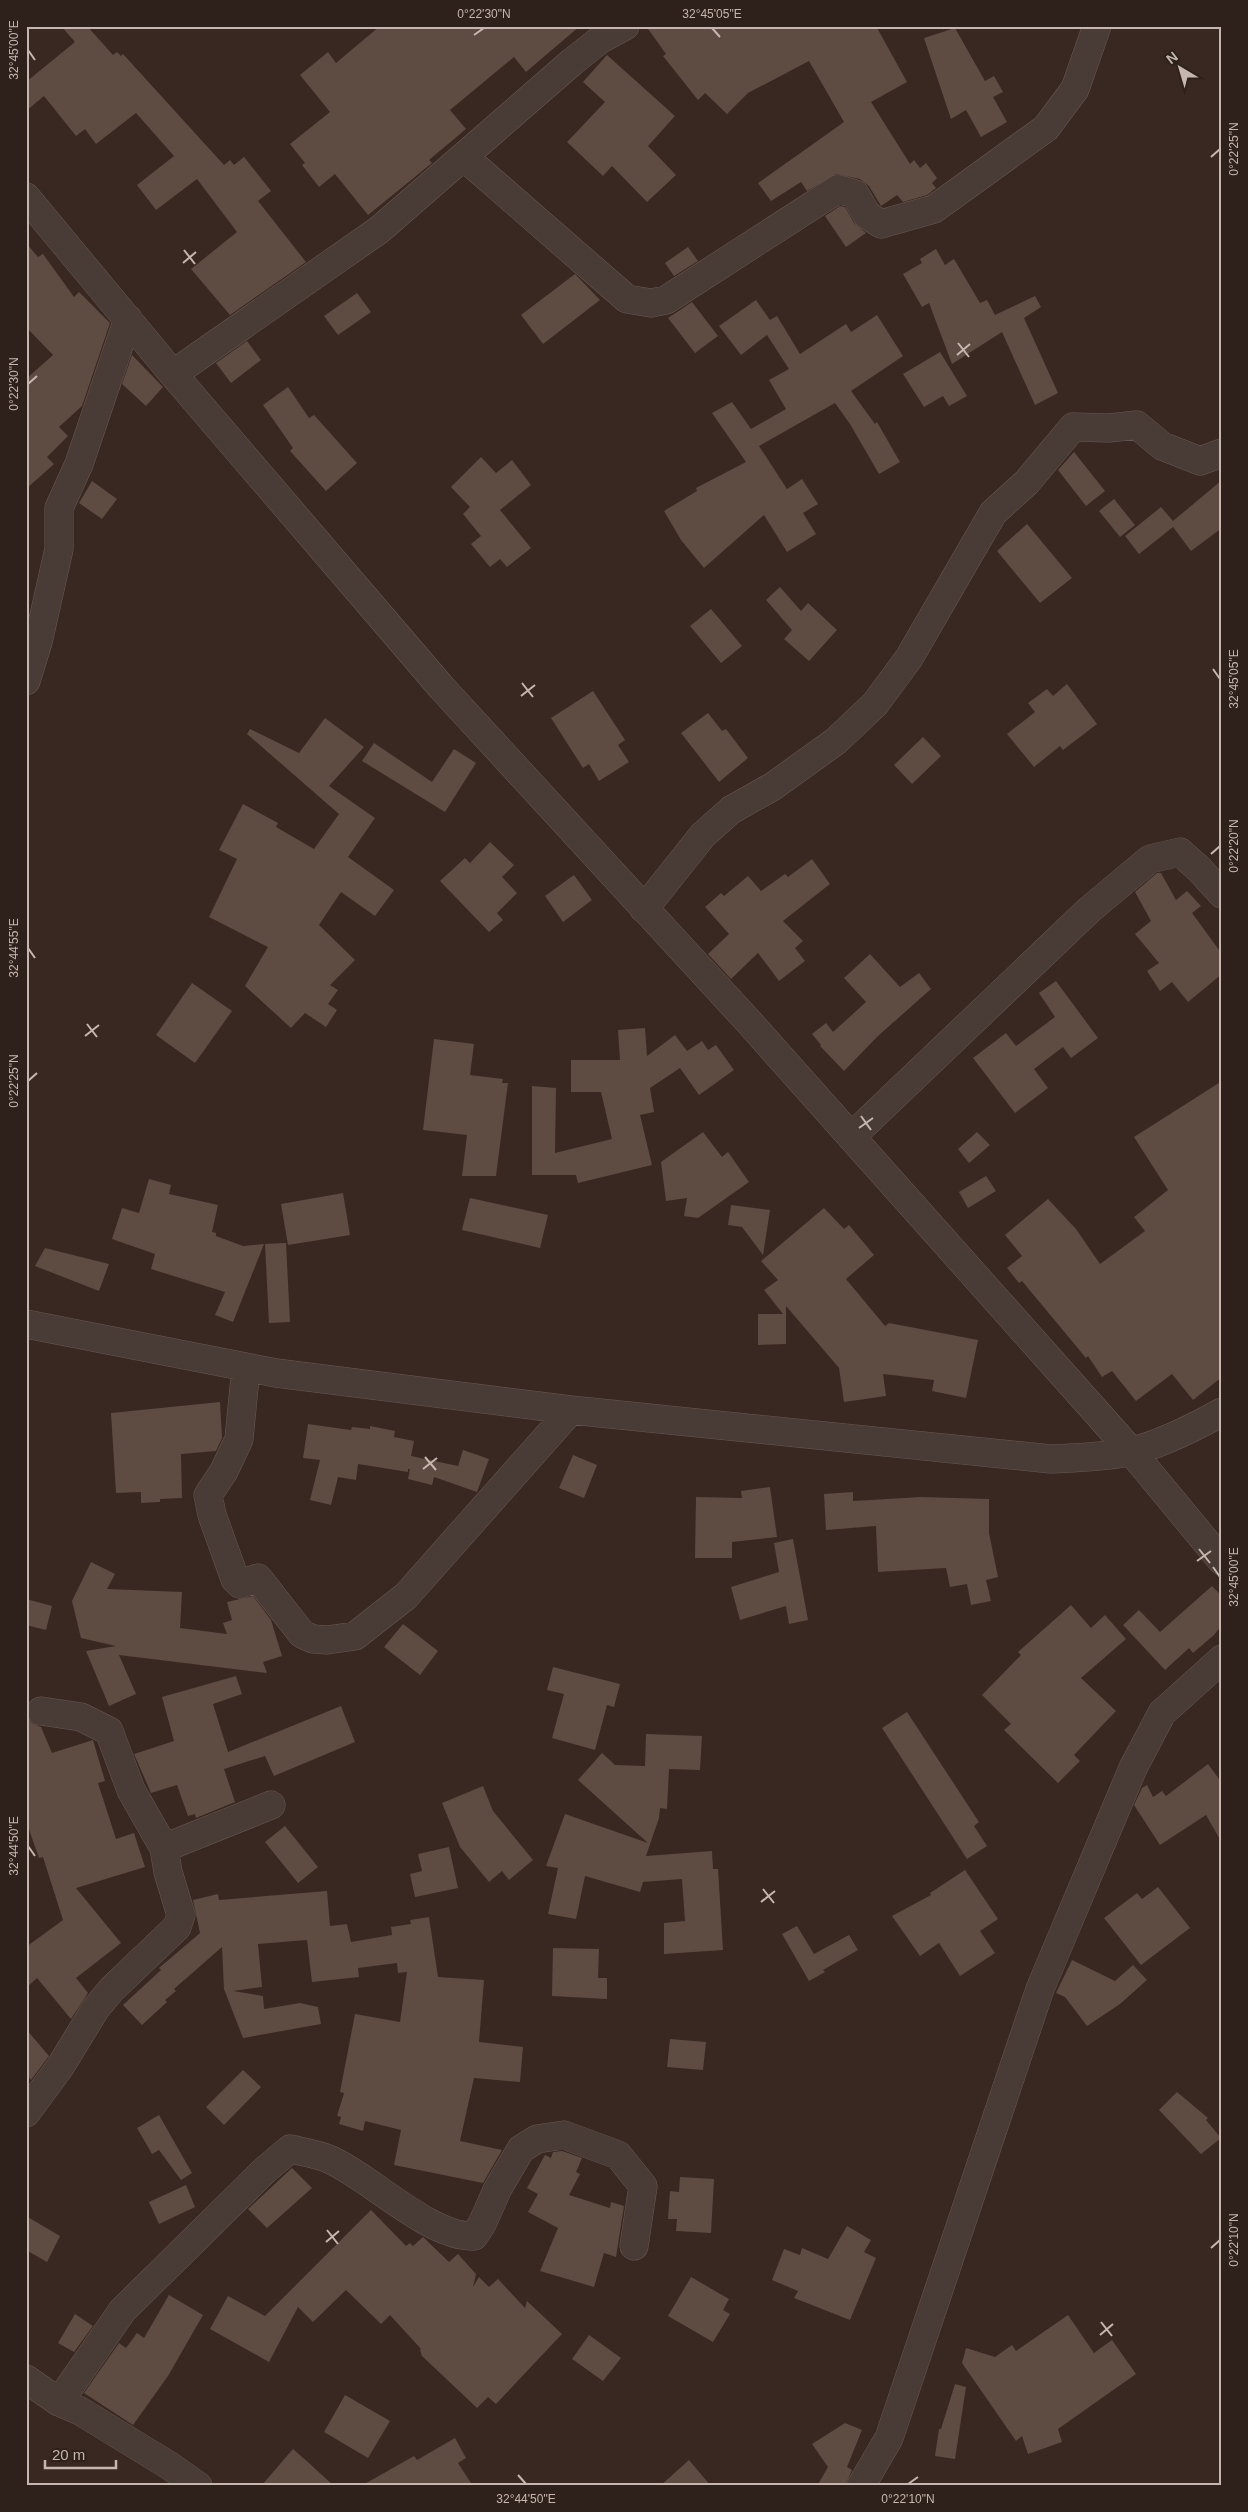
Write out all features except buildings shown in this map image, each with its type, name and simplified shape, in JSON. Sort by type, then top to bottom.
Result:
[{"type":"street","points":[[173,374],[379,230],[464,158],[572,62],[601,39],[625,26]]},
{"type":"street","points":[[464,158],[627,299],[650,303],[666,300],[838,189],[856,194],[867,215],[881,224],[934,209],[1046,128],[1075,88],[1097,26]]},
{"type":"street","points":[[26,197],[173,374],[442,688],[750,1022],[1131,1451],[1222,1561]]},
{"type":"street","points":[[26,681],[38,642],[58,549],[59,508],[79,464],[128,319]]},
{"type":"street","points":[[644,909],[703,835],[731,810],[772,787],[836,741],[874,704],[909,658],[993,513],[1027,482],[1073,427],[1109,428],[1137,426],[1162,446],[1200,461],[1222,453]]},
{"type":"street","points":[[851,1137],[1089,910],[1150,859],[1180,852],[1222,894]]},
{"type":"street","points":[[26,1324],[276,1373],[571,1410],[1051,1459],[1094,1457],[1131,1451],[1196,1426],[1222,1412]]},
{"type":"street","points":[[246,1367],[239,1439],[224,1471],[208,1496],[212,1515],[235,1579],[240,1584],[258,1578],[302,1634],[313,1639],[337,1640],[355,1636],[406,1596],[571,1410]]},
{"type":"street","points":[[861,2486],[889,2438],[1040,1989],[1133,1768],[1162,1713],[1222,1658]]},
{"type":"street","points":[[26,2113],[60,2067],[96,2008],[112,1989],[177,1927],[181,1915],[168,1872],[164,1848],[131,1790],[109,1731],[81,1717],[42,1711]]},
{"type":"street","points":[[164,1848],[271,1805]]},
{"type":"street","points":[[59,2402],[122,2311],[265,2170],[290,2149],[330,2159],[440,2227],[461,2237],[474,2236],[497,2190],[521,2149],[537,2139],[564,2136],[618,2156],[642,2186],[634,2246]]},
{"type":"street","points":[[26,2379],[59,2402],[80,2411],[170,2466],[198,2486]]}]
